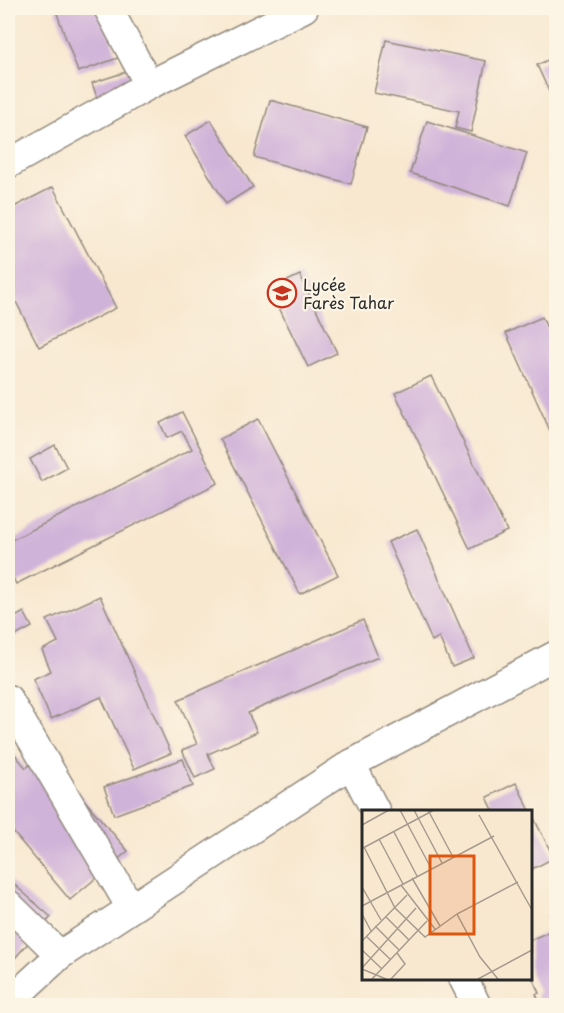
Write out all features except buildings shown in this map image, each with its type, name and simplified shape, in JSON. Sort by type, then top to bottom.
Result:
[{"type":"street","points":[[108,8],[149,85]]},
{"type":"street","points":[[9,160],[149,85],[301,8]]},
{"type":"street","points":[[8,1003],[60,955],[351,764],[556,655]]},
{"type":"street","points":[[8,699],[131,908]]},
{"type":"street","points":[[351,764],[375,810]]},
{"type":"street","points":[[8,904],[60,955]]},
{"type":"street","points":[[464,980],[477,1005]]},
{"type":"place","name":"Lycée Farès Tahar","points":[[282,293]]}]
